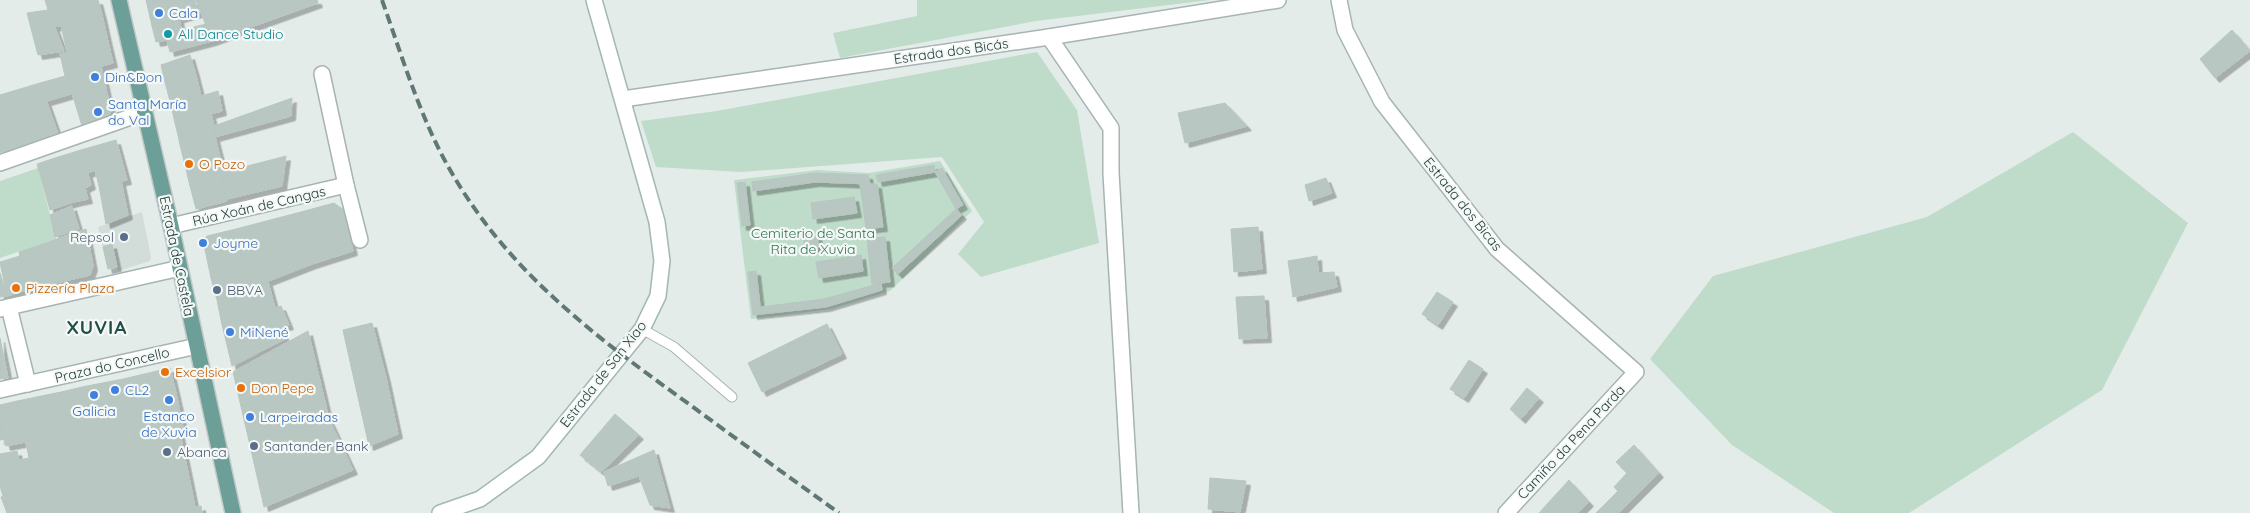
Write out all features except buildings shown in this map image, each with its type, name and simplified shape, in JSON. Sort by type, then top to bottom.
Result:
[{"type":"main road","name":"Estrada de Castela","points":[[119,0],[171,226],[233,513]]},
{"type":"street","name":"Estrada de San Xiao","points":[[440,513],[480,499],[538,457],[642,329],[658,296],[662,260],[657,222],[624,99],[594,0]]},
{"type":"street","name":"Estrada dos Bicás","points":[[624,99],[1049,37],[1278,0]]},
{"type":"street","name":"Estrada dos Bicas","points":[[1338,0],[1345,30],[1382,102],[1497,249],[1636,372]]},
{"type":"street","points":[[1049,37],[1111,128],[1111,173],[1131,513]]},
{"type":"street","points":[[322,74],[360,240]]},
{"type":"street","points":[[0,163],[145,112]]},
{"type":"street","name":"Rúa Xoán de Cangas","points":[[171,226],[346,185]]},
{"type":"street","points":[[28,384],[5,308],[180,268]]},
{"type":"street","name":"Praza do Concello","points":[[0,390],[196,346]]},
{"type":"street","name":"Camiño da Pena Parda","points":[[1506,513],[1636,372]]},
{"type":"lane","points":[[642,329],[674,347],[732,397]]},
{"type":"shaded area","name":"Repsol","points":[[142,212],[151,257],[150,261],[118,271],[117,267],[108,269],[98,227]]},
{"type":"green space","points":[[917,0],[1210,0],[1036,21],[840,58],[833,33],[917,16]]},
{"type":"green space","points":[[1037,52],[1077,110],[1099,243],[981,277],[958,254],[984,222],[942,157],[741,172],[656,167],[641,121],[717,111]]},
{"type":"green space","points":[[2073,132],[2188,223],[2102,390],[1909,513],[1834,513],[1732,445],[1650,359],[1713,276],[1927,217]]},
{"type":"green space","name":"Cemiterio de Santa Rita de Xuvia","points":[[940,161],[972,211],[890,291],[831,309],[751,319],[734,180],[817,170],[869,173]]},
{"type":"green space","points":[[38,168],[56,239],[0,258],[0,181]]},
{"type":"railway","points":[[382,0],[413,89],[431,133],[453,175],[476,211],[501,243],[529,274],[589,329],[839,513]]},
{"type":"place","name":"Cala","points":[[159,13]]},
{"type":"place","name":"All Dance Studio","points":[[168,34]]},
{"type":"place","name":"Din&Don","points":[[95,77]]},
{"type":"place","name":"Santa María do Val","points":[[98,112]]},
{"type":"place","name":"O Pozo","points":[[189,164]]},
{"type":"place","name":"Repsol","points":[[124,237]]},
{"type":"place","name":"Joyme","points":[[203,243]]},
{"type":"place","name":"Pizzería Plaza","points":[[16,288]]},
{"type":"place","name":"BBVA","points":[[217,290]]},
{"type":"place","name":"MiNené","points":[[230,332]]},
{"type":"place","name":"Excelsior","points":[[165,372]]},
{"type":"place","name":"Don Pepe","points":[[241,388]]},
{"type":"place","name":"CL2","points":[[115,390]]},
{"type":"place","name":"Galicia","points":[[94,395]]},
{"type":"place","name":"Estanco de Xuvia","points":[[169,400]]},
{"type":"place","name":"Larpeiradas","points":[[250,417]]},
{"type":"place","name":"Santander Bank","points":[[254,446]]},
{"type":"place","name":"Abanca","points":[[167,452]]},
{"type":"district","name":"XUVIA","points":[[97,327]]}]
